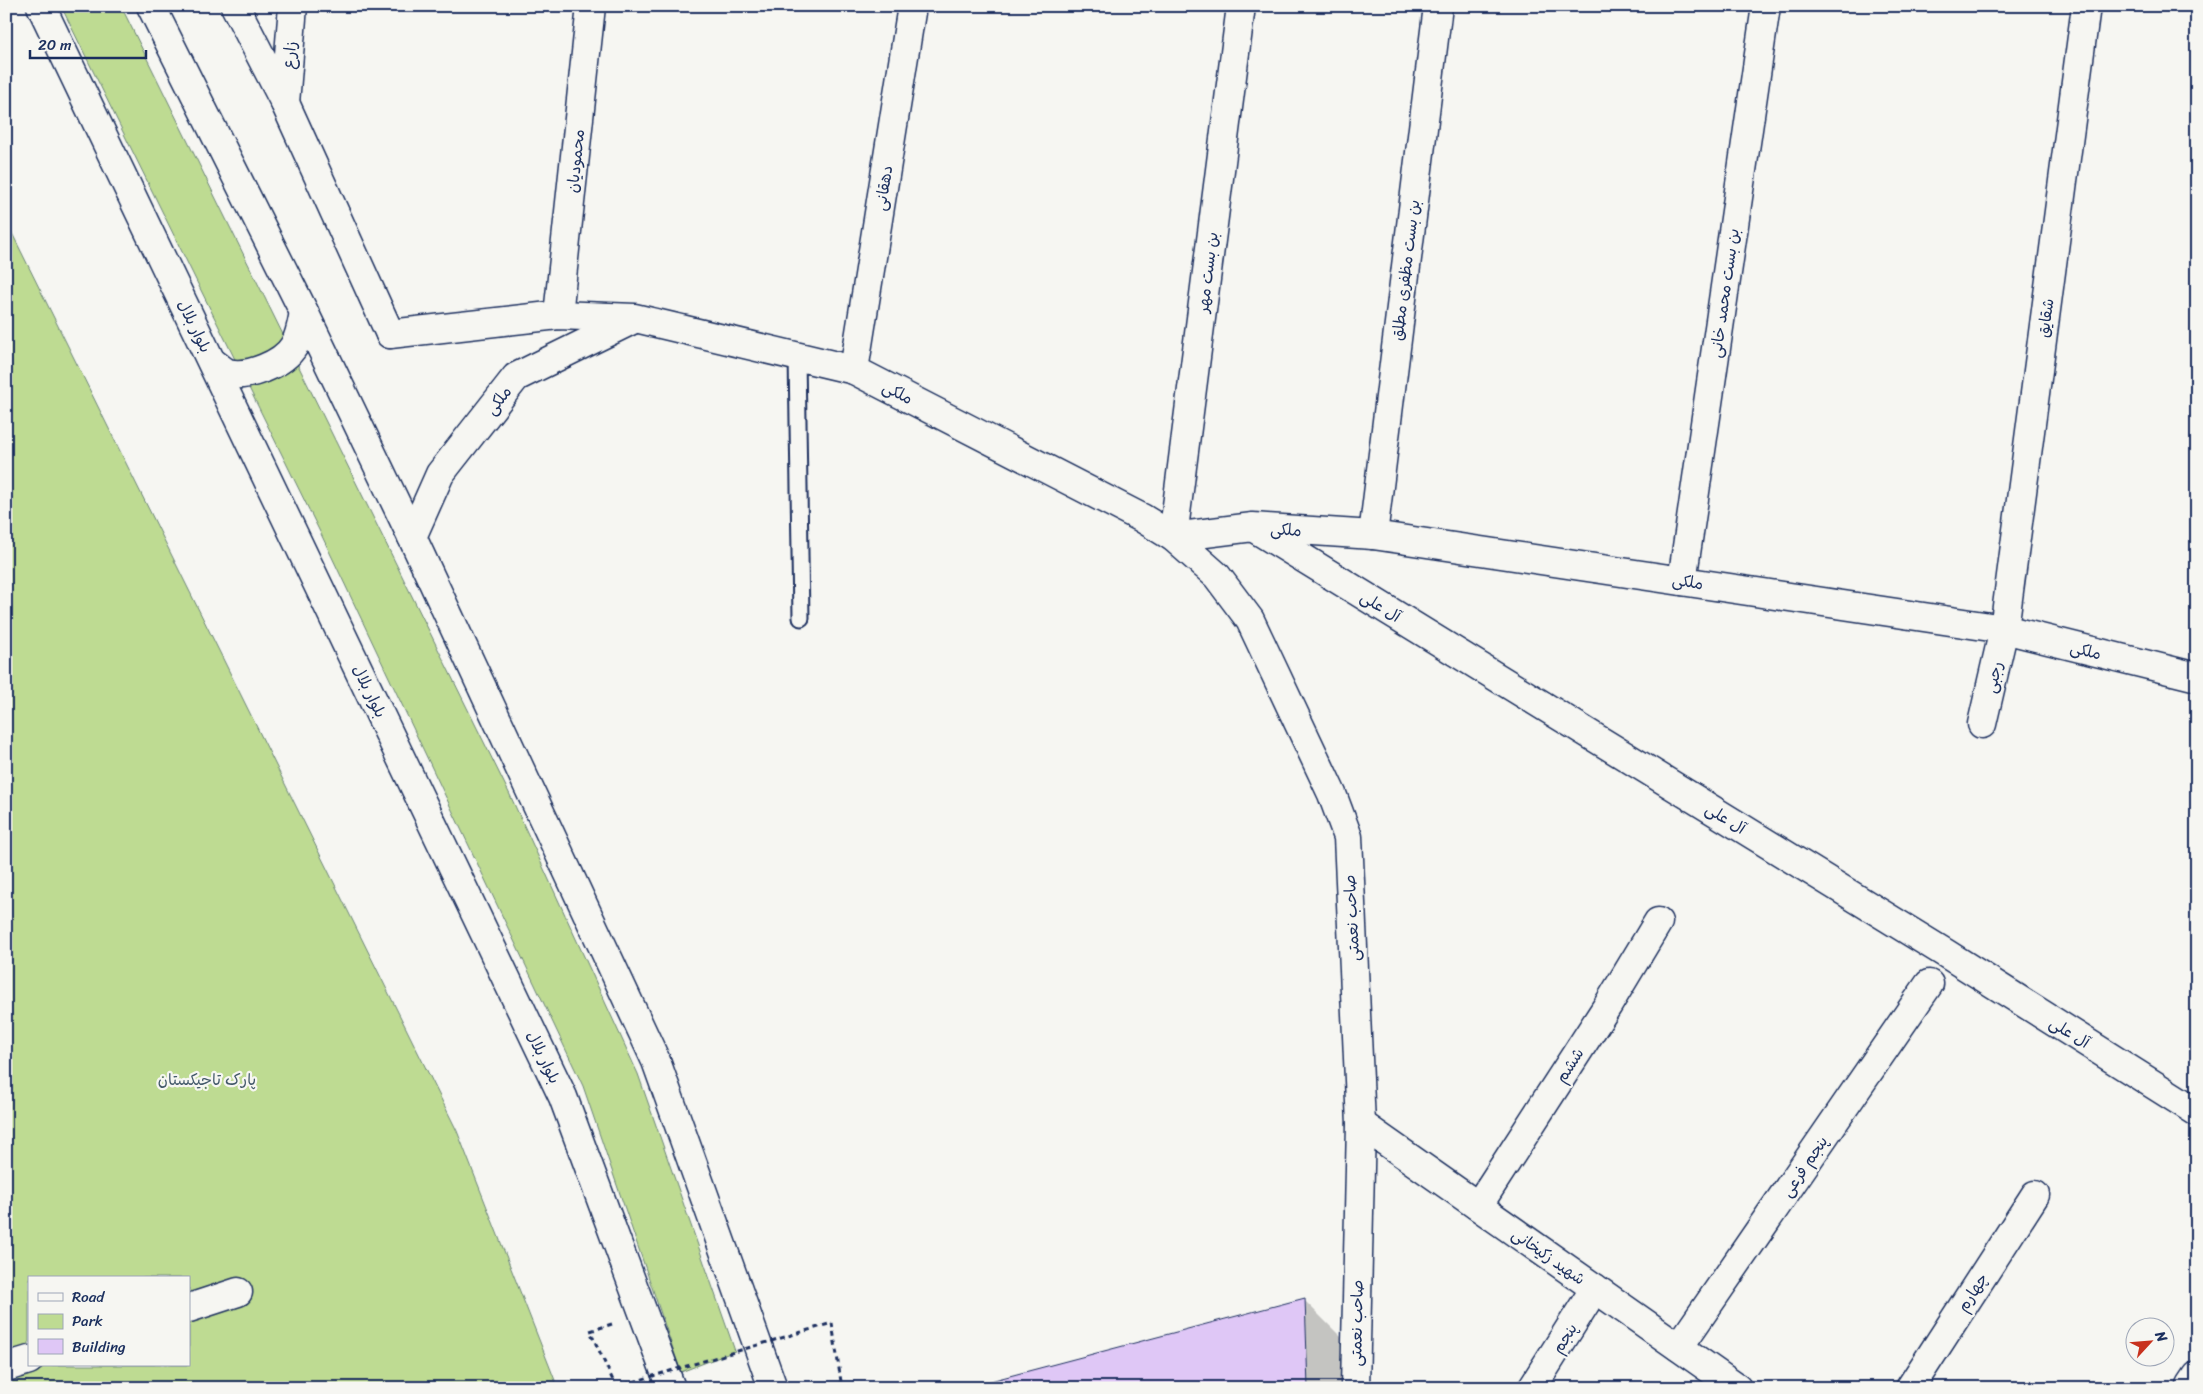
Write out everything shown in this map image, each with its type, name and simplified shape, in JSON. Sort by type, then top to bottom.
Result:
[{"type":"street","name":"بلوار بلال","points":[[41,6],[564,1096],[671,1388]]},
{"type":"street","points":[[151,6],[304,312],[412,536],[656,1061],[773,1388]]},
{"type":"street","points":[[235,6],[285,103]]},
{"type":"street","name":"زارع","points":[[285,103],[293,6]]},
{"type":"street","name":"محمودیان","points":[[558,316],[591,6]]},
{"type":"street","name":"دهقانی","points":[[854,370],[912,6]]},
{"type":"street","name":"بن بست مهر","points":[[1173,537],[1241,6]]},
{"type":"street","name":"بن بست مظفری مطلق","points":[[1373,535],[1438,6]]},
{"type":"street","name":"بن بست محمد خانی","points":[[1682,580],[1766,6]]},
{"type":"street","name":"شقایق","points":[[2004,629],[2086,6]]},
{"type":"street","name":"ملکی","points":[[285,103],[390,334],[558,316],[635,318],[854,370],[1142,518]]},
{"type":"street","points":[[212,362],[227,372],[248,374],[265,368],[287,354],[294,346],[300,332],[304,312]]},
{"type":"street","name":"ملکی","points":[[412,536],[440,474],[516,377],[635,318]]},
{"type":"street","name":"صاحب نعمتی","points":[[1142,518],[1173,537],[1218,576],[1250,620],[1332,794],[1348,837],[1361,1124],[1355,1388]]},
{"type":"street","name":"ملکی","points":[[1173,537],[1253,527],[1373,535],[2004,629],[2197,677]]},
{"type":"street","name":"آل علی","points":[[1253,527],[1945,953],[2197,1112]]},
{"type":"street","name":"رجبی","points":[[1982,724],[2004,629]]},
{"type":"street","name":"ششم","points":[[1478,1206],[1608,1005],[1658,922]]},
{"type":"street","name":"پنجم فرعی","points":[[1679,1347],[1929,984]]},
{"type":"street","name":"شهید زکیخانی","points":[[1361,1124],[1737,1388]]},
{"type":"street","name":"چهارم","points":[[1910,1388],[2035,1195]]},
{"type":"street","name":"پنجم","points":[[1532,1388],[1595,1288]]},
{"type":"street","points":[[190,1308],[238,1292]]},
{"type":"street","points":[[6,1367],[28,1360]]},
{"type":"lane","points":[[797,357],[802,618]]},
{"type":"path","points":[[590,1331],[616,1387],[832,1323],[842,1388]]},
{"type":"green space","points":[[61,6],[121,6],[510,795],[638,1074],[735,1351],[681,1372],[583,1086],[321,534]]},
{"type":"green space","name":"پارک تاجیکستان","points":[[6,221],[457,1131],[558,1388],[6,1388]]},
{"type":"building","points":[[1305,1298],[1308,1388],[964,1388]]}]
